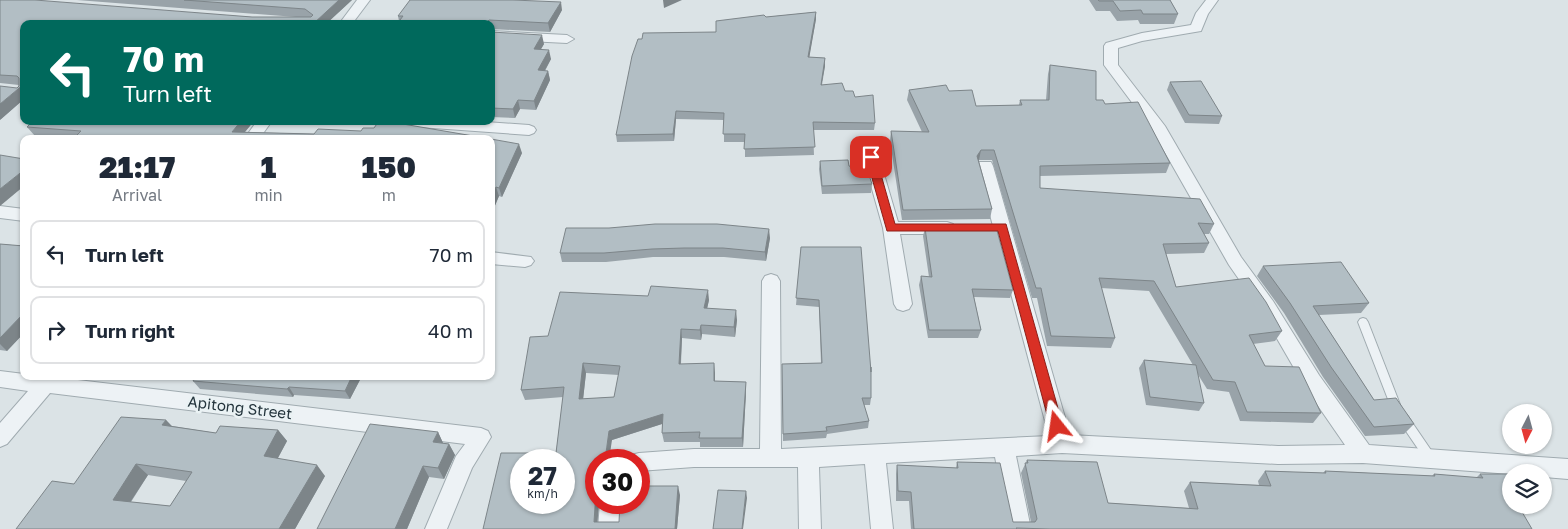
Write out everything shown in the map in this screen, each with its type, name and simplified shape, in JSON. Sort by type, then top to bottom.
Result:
[{"type":"street","points":[[348,20],[364,0]]},
{"type":"street","points":[[1212,0],[1202,13],[1196,28],[1164,35],[1136,36],[1111,46],[1112,65],[1158,126],[1235,261],[1267,306],[1312,381],[1363,454]]},
{"type":"street","points":[[495,35],[567,39]]},
{"type":"street","points":[[253,135],[262,125]]},
{"type":"street","points":[[460,125],[529,130]]},
{"type":"street","points":[[871,157],[891,228],[903,304]]},
{"type":"street","points":[[985,166],[993,227],[1062,444]]},
{"type":"street","points":[[0,212],[20,214]]},
{"type":"street","points":[[891,228],[965,228]]},
{"type":"street","points":[[495,258],[525,261]]},
{"type":"street","points":[[770,458],[772,281]]},
{"type":"street","name":"Apitong Street","points":[[0,379],[20,379]]},
{"type":"street","points":[[0,438],[49,380]]},
{"type":"street","name":"Apitong Street","points":[[49,380],[481,437],[464,463],[436,529]]},
{"type":"street","points":[[650,461],[694,458],[808,458],[1062,444],[1278,455],[1363,454],[1568,469]]},
{"type":"street","points":[[1004,448],[1020,529]]},
{"type":"street","points":[[874,453],[882,529]]},
{"type":"street","points":[[808,458],[810,529]]},
{"type":"street","points":[[609,529],[610,514]]},
{"type":"lane","points":[[1363,322],[1393,403],[1432,459]]},
{"type":"building","points":[[0,0],[35,0],[252,17],[311,17],[313,15],[305,9],[184,0],[339,0],[317,20],[20,20],[20,87],[0,104],[0,86],[17,88],[19,86],[19,78],[17,76],[0,75]]},
{"type":"building","points":[[410,0],[561,2],[548,23],[495,20],[400,20],[403,16],[398,16]]},
{"type":"building","points":[[1098,0],[1170,0],[1178,14],[1143,14],[1141,10],[1120,11],[1113,1]]},
{"type":"building","points":[[816,12],[808,57],[825,58],[821,85],[842,83],[845,91],[853,91],[855,97],[873,95],[875,123],[813,122],[815,147],[744,149],[745,134],[723,134],[724,113],[676,111],[673,134],[616,135],[632,56],[638,39],[642,39],[643,33],[716,32],[716,21],[764,15],[766,17]]},
{"type":"building","points":[[495,32],[542,35],[534,49],[549,50],[538,70],[548,71],[534,101],[518,100],[513,109],[495,108]]},
{"type":"building","points":[[1050,65],[1096,71],[1096,100],[1103,100],[1105,104],[1138,102],[1170,163],[1040,166],[1040,188],[1200,199],[1214,224],[1198,223],[1209,243],[1163,244],[1176,287],[1249,278],[1266,302],[1282,331],[1249,335],[1265,366],[1299,367],[1321,413],[1247,412],[1235,382],[1213,380],[1154,281],[1099,278],[1115,338],[1051,336],[1041,288],[1036,288],[994,150],[981,150],[977,156],[992,209],[903,210],[891,131],[929,132],[909,90],[946,85],[949,91],[972,90],[976,106],[1022,105],[1020,100],[1049,100]]},
{"type":"building","points":[[1201,81],[1222,116],[1189,115],[1170,82]]},
{"type":"building","points":[[29,125],[238,125],[232,132],[314,134],[318,129],[361,131],[363,128],[374,128],[376,125],[409,125],[468,135],[77,135],[81,131],[27,127]]},
{"type":"building","points":[[495,140],[519,144],[499,188],[496,187],[495,189]]},
{"type":"building","points":[[0,155],[20,158],[20,173],[0,189]]},
{"type":"building","points":[[848,160],[849,166],[868,172],[872,184],[822,186],[820,161]]},
{"type":"building","points":[[655,224],[717,224],[769,229],[765,252],[723,248],[684,248],[604,253],[560,253],[566,228],[609,228]]},
{"type":"building","points":[[996,227],[1013,290],[972,289],[981,330],[929,330],[921,276],[932,277],[925,228]]},
{"type":"building","points":[[0,244],[20,246],[20,317],[0,338]]},
{"type":"building","points":[[801,247],[861,247],[871,372],[871,398],[862,398],[869,421],[826,427],[827,431],[783,434],[782,364],[822,363],[819,300],[796,298]]},
{"type":"building","points":[[1341,262],[1369,303],[1313,306],[1374,400],[1396,398],[1414,424],[1374,427],[1263,266]]},
{"type":"building","points":[[651,286],[708,290],[704,308],[736,310],[734,327],[701,325],[700,330],[681,329],[679,364],[714,363],[714,381],[746,382],[742,438],[699,438],[700,432],[662,433],[663,414],[609,431],[607,449],[585,449],[585,514],[595,514],[594,522],[619,522],[619,514],[650,514],[650,486],[678,486],[675,529],[483,529],[501,453],[510,453],[510,514],[575,514],[575,449],[556,449],[564,387],[521,390],[530,337],[548,336],[560,292],[648,296]],"holes":[[[583,363],[620,366],[614,397],[579,399]]]},
{"type":"building","points":[[1144,360],[1196,365],[1204,403],[1150,397]]},
{"type":"building","points":[[350,380],[345,391],[289,387],[287,389],[193,381]]},
{"type":"building","points":[[121,417],[166,420],[162,425],[216,433],[220,426],[278,430],[264,456],[317,465],[279,529],[16,529],[52,481],[74,484]],"holes":[[[136,464],[192,472],[170,506],[113,500]]]},
{"type":"building","points":[[370,424],[438,432],[433,442],[449,444],[438,468],[423,466],[395,529],[317,529]]},
{"type":"building","points":[[1027,460],[1097,462],[1108,503],[1198,509],[1190,482],[1271,486],[1265,471],[1326,473],[1325,471],[1435,476],[1434,474],[1483,478],[1480,474],[1502,474],[1502,514],[1523,514],[1532,529],[914,529],[911,492],[898,491],[897,465],[958,468],[957,462],[1000,463],[1013,522],[1035,522],[1037,519],[1025,463],[1028,463]]},
{"type":"building","points":[[718,490],[746,491],[742,529],[713,529]]},
{"type":"route","points":[[871,157],[891,228],[1002,227],[1057,426]]}]
